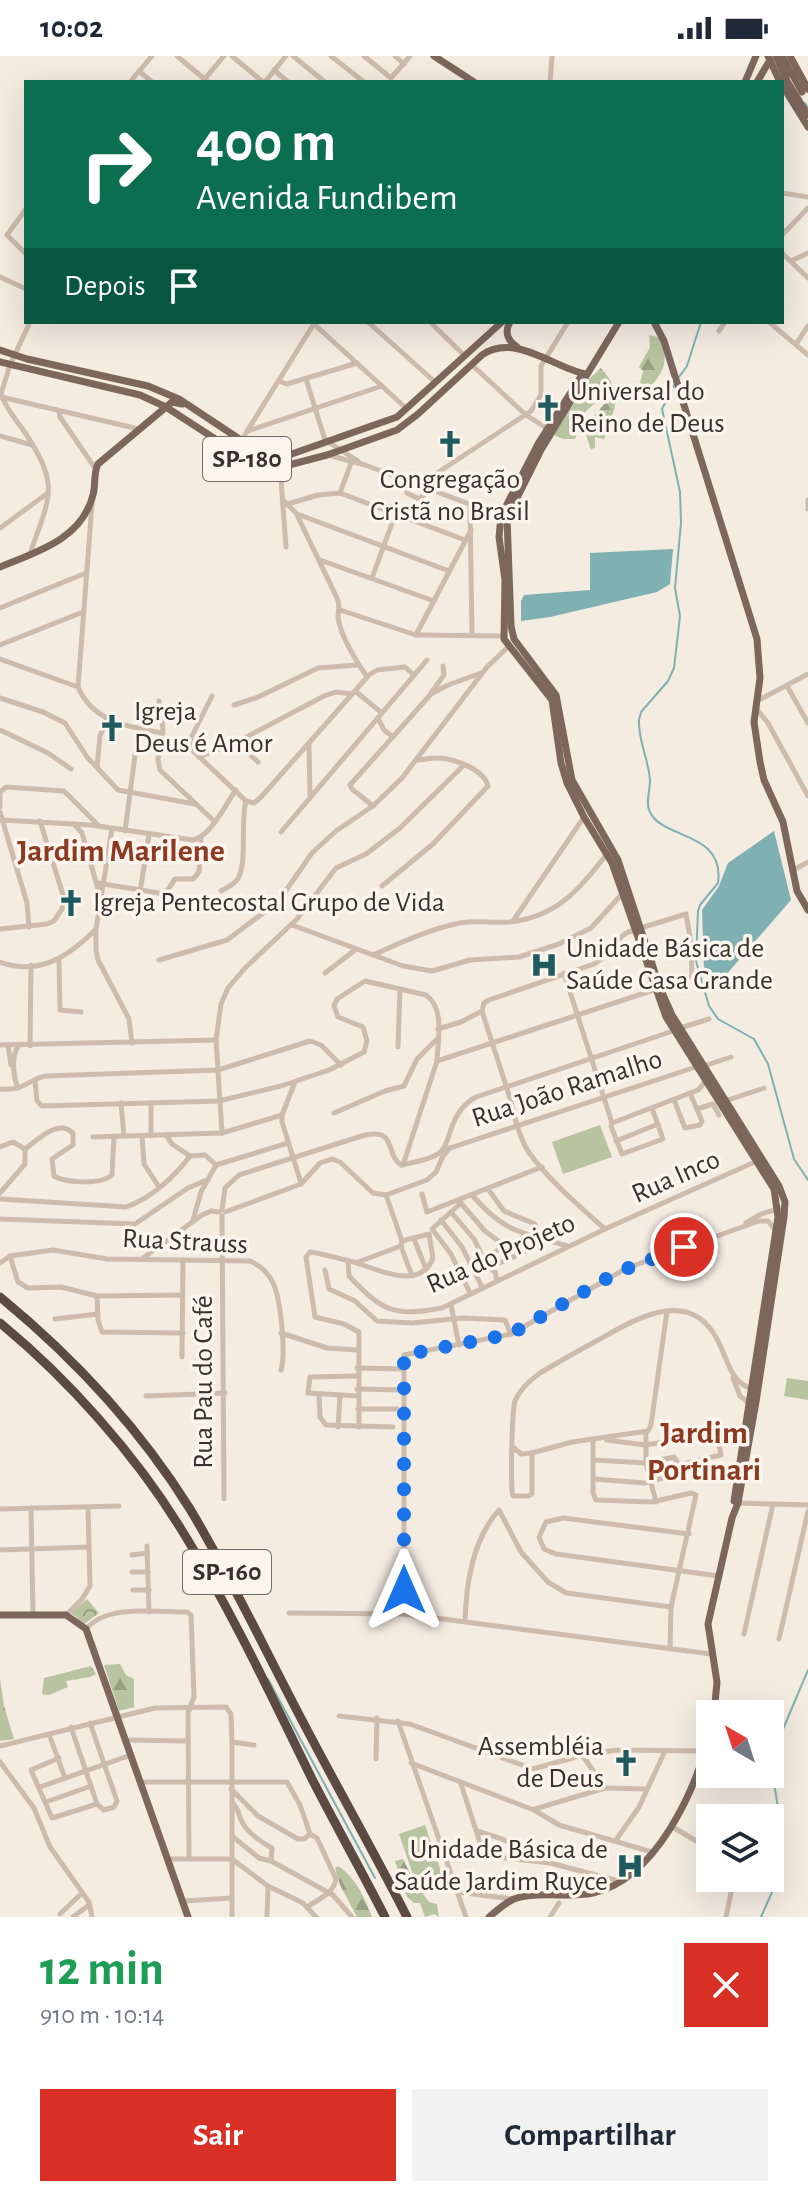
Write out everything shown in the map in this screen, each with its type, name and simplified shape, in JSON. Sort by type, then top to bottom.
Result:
[{"type":"highway","name":"SP-160","points":[[0,1297],[73,1363],[125,1421],[188,1507],[243,1602],[303,1723],[407,1917]]},
{"type":"highway","name":"SP-160","points":[[0,1323],[61,1378],[155,1491],[181,1528],[225,1606],[385,1917]]},
{"type":"main road","points":[[434,56],[471,80]]},
{"type":"main road","points":[[746,80],[756,56]]},
{"type":"main road","points":[[782,56],[808,102]]},
{"type":"main road","points":[[790,56],[808,89]]},
{"type":"main road","points":[[759,80],[772,57]]},
{"type":"main road","points":[[772,57],[780,80]]},
{"type":"main road","points":[[772,57],[808,115]]},
{"type":"main road","points":[[781,80],[787,74],[798,72]]},
{"type":"main road","points":[[760,80],[769,74],[778,80]]},
{"type":"main road","points":[[784,88],[808,127]]},
{"type":"main road","name":"SP-180","points":[[0,350],[148,386],[179,399],[262,452],[282,455],[386,423],[407,409],[497,324]]},
{"type":"main road","points":[[509,324],[509,339],[523,350],[585,374]]},
{"type":"main road","points":[[504,517],[616,324]]},
{"type":"main road","points":[[655,324],[664,341],[757,639],[760,669],[754,730],[762,773],[783,822],[797,891],[808,910]]},
{"type":"main road","points":[[664,324],[664,341]]},
{"type":"main road","name":"SP-180","points":[[0,362],[131,392],[166,407],[242,457],[280,466],[327,455],[397,430],[494,348],[523,350]]},
{"type":"main road","points":[[585,374],[548,429],[504,517],[508,640],[556,695],[572,780],[607,853],[637,928]]},
{"type":"main road","points":[[0,567],[57,542],[74,529],[93,496],[95,468],[139,429],[176,402],[193,408]]},
{"type":"main road","points":[[407,409],[422,411]]},
{"type":"main road","points":[[586,814],[618,860],[657,989],[676,1030],[725,1101],[759,1160]]},
{"type":"main road","points":[[699,1066],[705,1082],[779,1186],[782,1210],[751,1389]]},
{"type":"main road","points":[[716,1700],[718,1687],[708,1624],[736,1504],[751,1389],[782,1210]]},
{"type":"main road","points":[[736,1504],[744,1432],[750,1411],[740,1396]]},
{"type":"main road","points":[[0,1615],[66,1615],[86,1629],[188,1917]]},
{"type":"main road","points":[[489,1917],[514,1899],[592,1893],[634,1874],[671,1826],[696,1774]]},
{"type":"street","points":[[132,80],[152,56]]},
{"type":"street","points":[[177,56],[204,80]]},
{"type":"street","points":[[206,80],[224,56]]},
{"type":"street","points":[[232,56],[262,80]]},
{"type":"street","points":[[266,80],[286,56]]},
{"type":"street","points":[[293,56],[323,80]]},
{"type":"street","points":[[331,56],[361,80]]},
{"type":"street","points":[[364,56],[389,78],[410,56]]},
{"type":"street","points":[[395,56],[404,64]]},
{"type":"street","points":[[550,80],[552,56]]},
{"type":"street","points":[[274,70],[286,80]]},
{"type":"street","points":[[139,71],[150,80]]},
{"type":"street","points":[[784,193],[808,197]]},
{"type":"street","points":[[784,233],[808,208]]},
{"type":"street","points":[[24,212],[7,235],[24,252]]},
{"type":"street","points":[[791,261],[808,253]]},
{"type":"street","points":[[784,255],[808,278]]},
{"type":"street","points":[[0,277],[24,288]]},
{"type":"street","points":[[0,397],[10,365],[29,324]]},
{"type":"street","points":[[241,441],[314,324]]},
{"type":"street","points":[[316,324],[407,409]]},
{"type":"street","points":[[370,324],[436,383]]},
{"type":"street","points":[[432,324],[465,356]]},
{"type":"street","points":[[419,485],[526,415],[541,397],[539,372],[544,359],[567,324]]},
{"type":"street","points":[[719,331],[724,324]]},
{"type":"street","points":[[771,324],[808,355]]},
{"type":"street","points":[[796,344],[808,326]]},
{"type":"street","points":[[279,381],[287,384],[357,363]]},
{"type":"street","points":[[472,365],[526,415],[548,429]]},
{"type":"street","points":[[306,379],[327,442],[339,451],[365,465],[504,517]]},
{"type":"street","points":[[248,431],[382,386]]},
{"type":"street","points":[[0,397],[139,429]]},
{"type":"street","points":[[0,397],[33,445],[47,472],[49,493],[29,555]]},
{"type":"street","points":[[59,411],[95,468]]},
{"type":"street","points":[[0,436],[33,445]]},
{"type":"street","points":[[327,455],[365,465]]},
{"type":"street","points":[[340,493],[351,463]]},
{"type":"street","points":[[280,466],[286,547]]},
{"type":"street","points":[[406,480],[407,493],[417,498],[430,490],[436,476]]},
{"type":"street","points":[[0,528],[49,493]]},
{"type":"street","points":[[285,502],[340,493],[465,540]]},
{"type":"street","points":[[93,496],[78,687],[89,707],[107,720],[163,733]]},
{"type":"street","points":[[808,500],[808,509]]},
{"type":"street","points":[[285,502],[296,513],[340,603],[339,620],[358,665],[367,677]]},
{"type":"street","points":[[470,506],[472,635]]},
{"type":"street","points":[[296,513],[449,571]]},
{"type":"street","points":[[372,578],[395,515]]},
{"type":"street","points":[[416,635],[471,529]]},
{"type":"street","points":[[457,556],[467,555],[471,559]]},
{"type":"street","points":[[319,560],[434,601]]},
{"type":"street","points":[[0,608],[86,573]]},
{"type":"street","points":[[159,960],[227,940],[278,902],[325,841],[396,785],[508,640],[494,636],[416,635],[340,610]]},
{"type":"street","points":[[0,645],[83,612]]},
{"type":"street","points":[[0,659],[78,687]]},
{"type":"street","points":[[281,832],[427,660]]},
{"type":"street","points":[[234,705],[256,698],[310,670],[358,665]]},
{"type":"street","points":[[373,804],[350,785],[431,694],[444,675],[443,666]]},
{"type":"street","points":[[212,696],[190,744],[207,765],[250,804],[257,801],[367,677],[377,670],[405,667],[414,675]]},
{"type":"street","points":[[431,694],[482,673]]},
{"type":"street","points":[[808,674],[756,704],[808,796]]},
{"type":"street","points":[[461,680],[470,688]]},
{"type":"street","points":[[787,686],[808,723]]},
{"type":"street","points":[[199,757],[215,753],[316,699],[334,694],[354,692],[380,715],[384,730]]},
{"type":"street","points":[[334,694],[344,702]]},
{"type":"street","points":[[0,698],[65,723],[97,768],[118,790],[195,804]]},
{"type":"street","points":[[159,701],[163,733],[158,760],[160,770],[214,820]]},
{"type":"street","points":[[97,768],[100,736],[107,720]]},
{"type":"street","points":[[372,726],[393,737]]},
{"type":"street","points":[[125,831],[141,729]]},
{"type":"street","points":[[0,730],[48,753],[71,769]]},
{"type":"street","points":[[237,742],[258,762]]},
{"type":"street","points":[[309,743],[310,796]]},
{"type":"street","points":[[426,747],[436,758]]},
{"type":"street","points":[[207,765],[215,753]]},
{"type":"street","points":[[296,758],[309,766]]},
{"type":"street","points":[[382,886],[433,844],[488,784],[483,776],[453,761],[436,758],[416,760]]},
{"type":"street","points":[[449,780],[453,761]]},
{"type":"street","points":[[222,1133],[216,1040],[221,1004],[228,988],[292,925],[336,868],[366,854],[400,828],[464,765]]},
{"type":"street","points":[[29,927],[27,903],[1,820],[0,792],[6,787],[64,791],[99,827]]},
{"type":"street","points":[[97,883],[165,894],[177,877],[195,877],[199,872],[201,838],[236,790]]},
{"type":"street","points":[[221,891],[233,884],[241,873],[246,801]]},
{"type":"street","points":[[512,921],[586,814]]},
{"type":"street","points":[[1,820],[91,825],[149,835],[193,840],[201,838]]},
{"type":"street","points":[[3,929],[54,921],[63,904],[40,821]]},
{"type":"street","points":[[73,824],[82,833],[101,900]]},
{"type":"street","points":[[82,833],[91,825]]},
{"type":"street","points":[[112,829],[96,929],[98,960],[129,1019],[132,1043]]},
{"type":"street","points":[[140,892],[149,835]]},
{"type":"street","points":[[373,955],[461,923],[512,921],[532,916],[570,898],[607,853]]},
{"type":"street","points":[[791,871],[808,862]]},
{"type":"street","points":[[292,925],[385,960],[424,971],[470,960],[519,957],[581,934],[599,921],[623,893]]},
{"type":"street","points":[[524,906],[532,916]]},
{"type":"street","points":[[437,1061],[492,1043],[576,1015],[657,989],[689,978],[693,975],[693,958],[686,914],[637,928],[621,937],[599,961],[484,1003],[482,1011],[492,1043],[507,1086],[519,1127],[529,1153],[605,1229]]},
{"type":"street","points":[[0,962],[31,965],[59,960],[96,929]]},
{"type":"street","points":[[325,973],[356,949]]},
{"type":"street","points":[[385,960],[386,949]]},
{"type":"street","points":[[59,960],[60,1010],[81,1012]]},
{"type":"street","points":[[30,1046],[31,965]]},
{"type":"street","points":[[564,973],[621,1153],[661,1141],[663,1137],[652,1108]]},
{"type":"street","points":[[35,1081],[37,1101],[42,1106],[219,1101],[281,1086],[341,1065],[364,1052],[367,1041],[363,1027],[336,1015],[334,1006],[337,999],[365,981],[400,989],[431,997],[437,1006],[438,1029],[437,1061],[402,1165]]},
{"type":"street","points":[[398,1047],[400,989]]},
{"type":"street","points":[[438,1029],[482,1011]]},
{"type":"street","points":[[143,1258],[202,1215],[211,1211],[222,1212],[301,1184],[320,1163],[332,1159],[340,1162],[373,1193],[386,1195],[427,1180],[439,1165],[452,1122],[466,1103],[507,1086],[709,1019]]},
{"type":"street","points":[[334,1113],[404,1086],[417,1059],[438,1038]]},
{"type":"street","points":[[0,1045],[216,1040]]},
{"type":"street","points":[[0,1089],[18,1088],[46,1076],[218,1070],[310,1041],[321,1045],[341,1065]]},
{"type":"street","points":[[8,1045],[10,1089]]},
{"type":"street","points":[[18,1088],[14,1052],[19,1045]]},
{"type":"street","name":"Rua João Ramalho","points":[[447,1146],[519,1127],[731,1057]]},
{"type":"street","points":[[296,1081],[282,1115],[301,1184]]},
{"type":"street","points":[[612,1123],[701,1089],[705,1082]]},
{"type":"street","points":[[281,1086],[291,1096]]},
{"type":"street","points":[[725,1101],[764,1088]]},
{"type":"street","points":[[674,1100],[684,1126],[689,1129],[701,1124],[690,1093]]},
{"type":"street","points":[[121,1103],[124,1136]]},
{"type":"street","points":[[151,1103],[151,1136]]},
{"type":"street","points":[[697,1109],[714,1105],[719,1115]]},
{"type":"street","points":[[93,1137],[222,1133],[282,1115]]},
{"type":"street","points":[[616,1141],[658,1124]]},
{"type":"street","points":[[25,1149],[49,1132],[60,1127],[68,1128],[73,1133],[73,1145],[52,1159],[54,1176],[62,1180],[102,1180],[112,1175],[114,1136]]},
{"type":"street","points":[[222,1212],[225,1188],[233,1178],[293,1157],[376,1133],[387,1139],[395,1161],[402,1165],[434,1155],[447,1146]]},
{"type":"street","points":[[166,1135],[172,1144],[190,1156],[205,1155],[216,1165]]},
{"type":"street","points":[[142,1136],[144,1164],[159,1187]]},
{"type":"street","points":[[0,1147],[13,1142],[25,1149]]},
{"type":"street","points":[[193,1221],[201,1192],[216,1165],[288,1143]]},
{"type":"street","points":[[0,1193],[25,1164],[25,1149]]},
{"type":"street","points":[[434,1155],[439,1165]]},
{"type":"street","points":[[0,1199],[126,1207],[140,1201],[176,1175],[190,1156]]},
{"type":"street","name":"Rua Inco","points":[[605,1229],[759,1160]]},
{"type":"street","points":[[422,1194],[427,1212],[460,1202],[542,1167]]},
{"type":"street","points":[[0,1219],[135,1224],[188,1188],[207,1180]]},
{"type":"street","points":[[488,1189],[504,1211],[535,1224],[539,1237]]},
{"type":"street","name":"Rua do Projeto","points":[[386,1195],[402,1243],[429,1234],[433,1258],[426,1269],[412,1276],[391,1275],[351,1262],[349,1276],[371,1299],[387,1310],[419,1312],[451,1305],[482,1287],[605,1229]]},
{"type":"street","points":[[472,1195],[495,1220],[527,1235],[569,1246]]},
{"type":"street","points":[[460,1202],[432,1229],[451,1254],[470,1293]]},
{"type":"street","points":[[460,1202],[485,1231],[505,1246]]},
{"type":"street","points":[[196,1208],[202,1215]]},
{"type":"street","points":[[404,1614],[404,1355],[511,1334],[627,1268],[766,1220],[782,1210]]},
{"type":"street","points":[[741,1227],[753,1218],[782,1210]]},
{"type":"street","name":"Rua Pau do Café","points":[[222,1212],[224,1499]]},
{"type":"street","points":[[451,1212],[474,1239],[487,1266],[494,1269]]},
{"type":"street","points":[[441,1220],[462,1247],[482,1287]]},
{"type":"street","points":[[766,1220],[776,1231]]},
{"type":"street","points":[[497,1280],[490,1255],[527,1235]]},
{"type":"street","points":[[414,1239],[426,1269]]},
{"type":"street","points":[[494,1269],[550,1240]]},
{"type":"street","points":[[359,1427],[359,1332],[315,1317],[306,1257],[310,1252],[351,1262],[402,1243],[412,1276]]},
{"type":"street","name":"Rua Strauss","points":[[0,1263],[10,1256],[53,1250],[107,1259],[250,1261],[264,1270],[276,1292],[281,1370]]},
{"type":"street","points":[[10,1256],[15,1276],[22,1286],[35,1289],[61,1287],[97,1296],[183,1295]]},
{"type":"street","points":[[182,1357],[183,1260]]},
{"type":"street","points":[[325,1270],[329,1289],[355,1301],[368,1315],[382,1321],[412,1323],[454,1318],[501,1319],[505,1320],[511,1334]]},
{"type":"street","points":[[97,1296],[100,1329],[104,1332],[183,1333]]},
{"type":"street","points":[[451,1305],[459,1345]]},
{"type":"street","points":[[532,1453],[532,1494],[513,1496],[515,1402],[532,1378],[640,1317],[667,1311],[684,1312],[701,1320],[717,1339],[740,1396],[751,1389],[737,1381],[727,1362]]},
{"type":"street","points":[[656,1502],[646,1463],[645,1445],[646,1432],[651,1425],[667,1311]]},
{"type":"street","points":[[55,1319],[98,1314]]},
{"type":"street","points":[[281,1333],[327,1348],[358,1350]]},
{"type":"street","points":[[357,1368],[403,1369]]},
{"type":"street","points":[[357,1376],[309,1378],[308,1393],[340,1396],[403,1390]]},
{"type":"street","points":[[146,1396],[225,1393]]},
{"type":"street","points":[[319,1396],[321,1421],[326,1425],[393,1427]]},
{"type":"street","points":[[338,1427],[340,1396]]},
{"type":"street","points":[[358,1409],[397,1409]]},
{"type":"street","points":[[513,1447],[521,1454],[532,1453],[572,1442],[646,1432]]},
{"type":"street","points":[[596,1439],[645,1445],[744,1432]]},
{"type":"street","points":[[679,1465],[721,1455],[717,1434]]},
{"type":"street","points":[[596,1439],[593,1493],[596,1500],[656,1502],[691,1493],[697,1498],[671,1607],[670,1649]]},
{"type":"street","points":[[594,1460],[646,1463],[674,1457],[679,1465],[674,1475],[650,1482],[594,1479]]},
{"type":"street","points":[[736,1504],[808,1508],[779,1639]]},
{"type":"street","points":[[744,1634],[773,1504]]},
{"type":"street","points":[[0,1509],[119,1506]]},
{"type":"street","points":[[66,1615],[90,1586],[88,1507]]},
{"type":"street","points":[[31,1508],[33,1615]]},
{"type":"street","points":[[465,1622],[469,1575],[480,1544],[496,1512],[500,1510],[521,1552],[561,1592],[671,1607]]},
{"type":"street","points":[[689,1534],[563,1518],[546,1522],[540,1532],[541,1545],[556,1554],[719,1576]]},
{"type":"street","points":[[147,1546],[149,1612]]},
{"type":"street","points":[[0,1550],[89,1547]]},
{"type":"street","points":[[132,1555],[147,1553]]},
{"type":"street","points":[[132,1572],[148,1572]]},
{"type":"street","points":[[133,1590],[149,1590]]},
{"type":"street","points":[[86,1629],[103,1615],[149,1612],[187,1612],[191,1615],[194,1697],[190,1707],[188,1741],[189,1858]]},
{"type":"street","points":[[289,1613],[404,1614],[711,1654]]},
{"type":"street","points":[[0,1746],[155,1708],[223,1706],[229,1710],[232,1742],[232,1917]]},
{"type":"street","points":[[339,1716],[398,1721],[533,1769],[583,1755],[617,1750],[696,1751]]},
{"type":"street","points":[[376,1759],[377,1718]]},
{"type":"street","points":[[398,1721],[466,1917]]},
{"type":"street","points":[[71,1727],[97,1804],[104,1810],[117,1803],[90,1723]]},
{"type":"street","points":[[49,1734],[65,1778]]},
{"type":"street","points":[[126,1740],[188,1741]]},
{"type":"street","points":[[232,1742],[254,1745]]},
{"type":"street","points":[[616,1840],[639,1807],[665,1751]]},
{"type":"street","points":[[40,1787],[131,1755]]},
{"type":"street","points":[[583,1755],[605,1788]]},
{"type":"street","points":[[59,1758],[32,1768],[32,1775],[55,1819],[97,1804]]},
{"type":"street","points":[[0,1762],[34,1808],[49,1844],[82,1893],[92,1917]]},
{"type":"street","points":[[411,1763],[534,1810],[559,1825],[652,1852]]},
{"type":"street","points":[[141,1782],[189,1781],[231,1785],[286,1781],[300,1805],[310,1834],[317,1838],[336,1879],[328,1894],[307,1907]]},
{"type":"street","points":[[460,1783],[484,1855]]},
{"type":"street","points":[[231,1785],[262,1819],[298,1839],[310,1834]]},
{"type":"street","points":[[46,1802],[91,1786]]},
{"type":"street","points":[[534,1810],[605,1788],[647,1789]]},
{"type":"street","points":[[231,1802],[253,1834],[274,1850],[271,1861]]},
{"type":"street","points":[[671,1826],[696,1841]]},
{"type":"street","points":[[477,1831],[502,1839],[550,1863]]},
{"type":"street","points":[[232,1836],[259,1858],[271,1861],[335,1897],[352,1917]]},
{"type":"street","points":[[443,1851],[550,1863],[622,1882]]},
{"type":"street","points":[[169,1859],[232,1859],[268,1886],[307,1907],[316,1917]]},
{"type":"street","points":[[267,1917],[268,1886]]},
{"type":"street","points":[[457,1892],[514,1899]]},
{"type":"street","points":[[717,1917],[726,1916],[731,1892]]},
{"type":"street","points":[[60,1914],[82,1893]]},
{"type":"street","points":[[184,1901],[232,1898]]},
{"type":"street","points":[[550,1917],[559,1903]]},
{"type":"street","points":[[73,1917],[89,1905]]},
{"type":"green space","points":[[649,335],[661,338],[665,361],[646,395],[638,392],[643,371],[639,367],[650,347]]},
{"type":"green space","points":[[601,368],[613,387],[616,402],[604,439],[595,437],[595,447],[591,450],[584,428],[606,402],[604,395],[584,413],[575,439],[554,435],[590,378]]},
{"type":"green space","points":[[600,1125],[612,1157],[563,1174],[552,1142]]},
{"type":"green space","points":[[787,1378],[808,1381],[808,1400],[784,1396]]},
{"type":"green space","points":[[87,1599],[99,1613],[84,1624],[71,1613]]},
{"type":"green space","points":[[120,1664],[126,1675],[134,1679],[134,1707],[119,1711],[104,1665]]},
{"type":"green space","points":[[91,1666],[96,1674],[66,1681],[68,1687],[49,1695],[42,1694],[44,1678]]},
{"type":"green space","points":[[0,1678],[14,1739],[0,1741]]},
{"type":"green space","points":[[425,1825],[442,1874],[416,1883],[399,1834]]},
{"type":"green space","points":[[403,1859],[417,1887],[448,1876],[450,1881],[423,1894],[429,1902],[437,1904],[439,1917],[434,1914],[425,1917],[420,1903],[414,1903],[407,1897],[395,1861]]},
{"type":"green space","points":[[338,1866],[354,1882],[372,1917],[357,1917],[340,1885],[335,1868]]},
{"type":"water","points":[[673,549],[670,584],[657,592],[521,621],[524,595],[590,590],[590,553]]},
{"type":"water","points":[[774,831],[791,900],[712,991],[704,970],[702,910],[719,886],[728,863]]},
{"type":"waterway","points":[[805,103],[808,108]]},
{"type":"waterway","points":[[679,377],[687,366],[700,324]]},
{"type":"waterway","points":[[675,383],[662,409],[680,492],[681,523],[675,588],[680,616],[674,668],[668,681],[641,712],[639,720],[650,781],[648,805],[657,821],[703,845],[718,866],[718,883],[698,911],[696,961],[709,1006],[718,1019],[754,1039],[768,1064],[794,1159],[808,1180]]},
{"type":"waterway","points":[[761,1917],[782,1861],[772,1771],[773,1753],[808,1670]]},
{"type":"waterway","points":[[268,1679],[375,1878]]},
{"type":"place","name":"Universal do Reino de Deus","points":[[548,408]]},
{"type":"place","name":"Congregação Cristã no Brasil","points":[[450,444]]},
{"type":"place","name":"Igreja Deus é Amor","points":[[112,728]]},
{"type":"place","name":"Igreja Pentecostal Grupo de Vida","points":[[71,903]]},
{"type":"place","name":"Unidade Básica de Saúde Casa Grande","points":[[544,965]]},
{"type":"place","name":"Assembléia de Deus","points":[[626,1763]]},
{"type":"place","name":"Unidade Básica de Saúde Jardim Ruyce","points":[[630,1866]]},
{"type":"district","name":"Jardim Marilene","points":[[121,851]]},
{"type":"district","name":"Jardim Portinari","points":[[704,1452]]},
{"type":"route","points":[[404,1590],[404,1355],[511,1334],[618,1272],[684,1247]]}]
